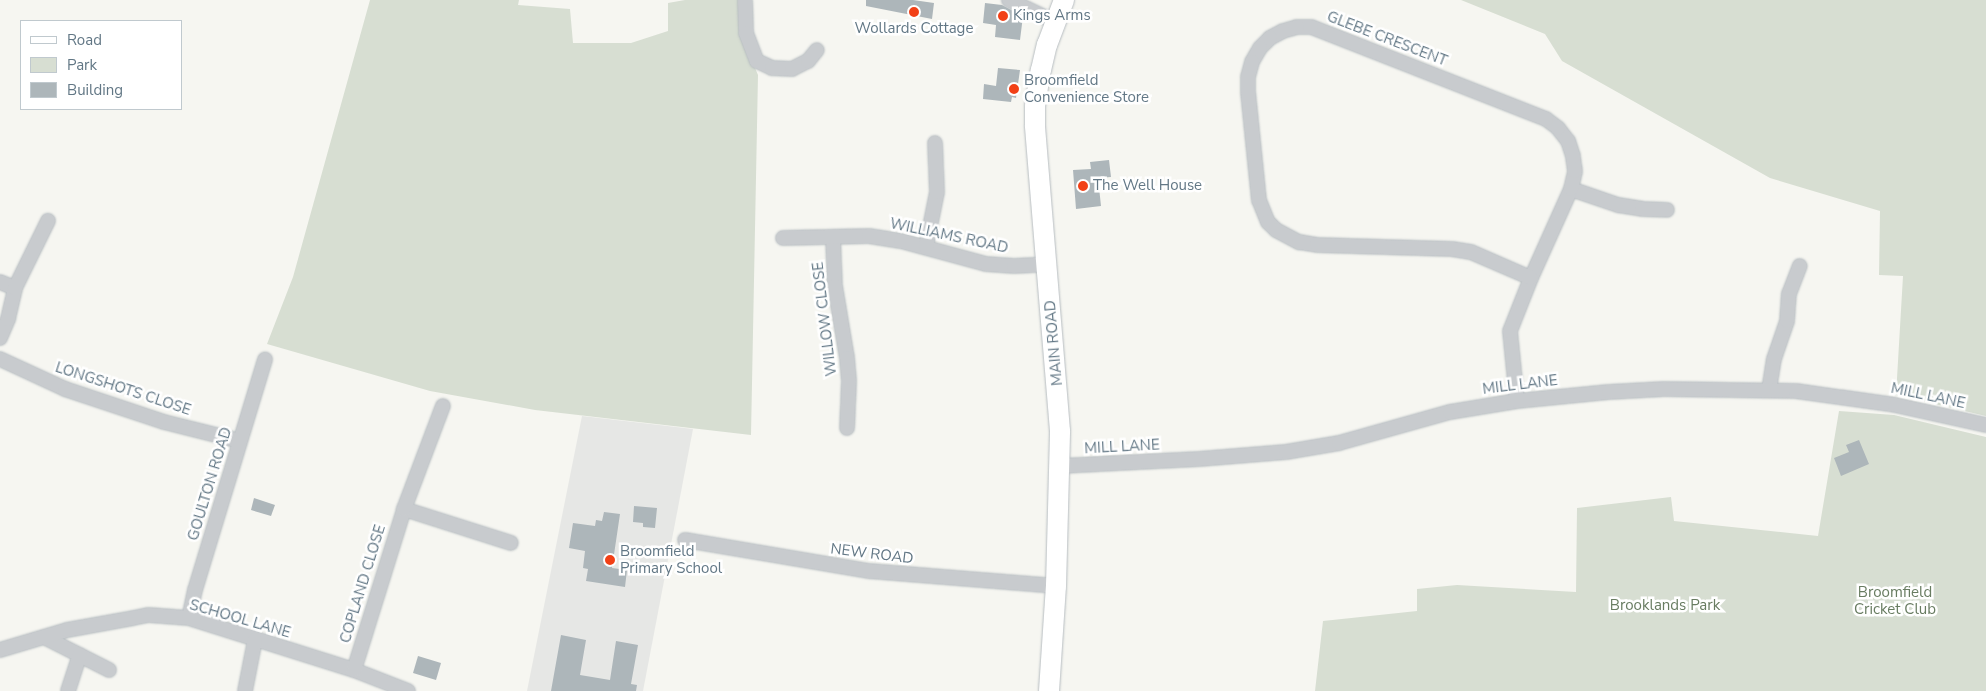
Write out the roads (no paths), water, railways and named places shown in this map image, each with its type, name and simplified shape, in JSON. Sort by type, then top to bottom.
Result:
[{"type":"main road","name":"MAIN ROAD","points":[[1050,691],[1060,466],[1058,379],[1035,125],[1038,86],[1055,22],[1064,0]]},
{"type":"street","points":[[745,0],[746,33],[757,61],[772,68],[792,70],[808,61],[817,50]]},
{"type":"street","points":[[1009,0],[1055,22]]},
{"type":"street","name":"GLEBE CRESCENT","points":[[1517,401],[1510,331],[1531,278],[1571,189],[1575,171],[1574,156],[1568,141],[1558,128],[1546,119],[1311,27],[1297,27],[1282,31],[1270,38],[1260,48],[1252,62],[1248,77],[1248,92],[1259,200],[1268,222],[1276,230],[1299,242],[1317,245],[1452,249],[1471,252],[1531,278]]},
{"type":"street","points":[[926,247],[937,192],[935,143]]},
{"type":"street","points":[[1571,189],[1618,205],[1642,209],[1667,210]]},
{"type":"street","points":[[0,338],[8,319],[15,288],[48,221]]},
{"type":"street","name":"WILLIAMS ROAD","points":[[783,238],[868,236],[926,247],[986,264],[1014,266],[1048,264]]},
{"type":"street","name":"WILLOW CLOSE","points":[[833,237],[836,286],[849,381],[846,428]]},
{"type":"street","points":[[1769,390],[1774,359],[1786,321],[1790,294],[1800,266]]},
{"type":"street","points":[[0,282],[15,288]]},
{"type":"street","name":"LONGSHOTS CLOSE","points":[[0,358],[65,389],[164,422],[240,441]]},
{"type":"street","name":"GOULTON ROAD","points":[[189,618],[195,590],[265,359]]},
{"type":"street","name":"MILL LANE","points":[[1060,466],[1199,459],[1302,450],[1339,443],[1450,412],[1517,401],[1637,390],[1769,390],[1833,395],[1896,405],[1986,425]]},
{"type":"street","name":"COPLAND CLOSE","points":[[354,670],[404,509],[443,406]]},
{"type":"street","points":[[404,509],[511,543]]},
{"type":"street","name":"NEW ROAD","points":[[686,540],[869,571],[1056,586]]},
{"type":"street","name":"SCHOOL LANE","points":[[0,650],[67,630],[149,615],[189,618],[354,670],[399,689]]},
{"type":"street","points":[[44,637],[109,670]]},
{"type":"street","points":[[245,691],[256,640]]},
{"type":"street","points":[[68,691],[80,655]]},
{"type":"place","name":"Wollards Cottage","points":[[914,12]]},
{"type":"place","name":"Kings Arms","points":[[1003,16]]},
{"type":"place","name":"Broomfield Convenience Store","points":[[1014,89]]},
{"type":"place","name":"The Well House","points":[[1083,186]]},
{"type":"place","name":"Broomfield Primary School","points":[[610,560]]},
{"type":"park label","name":"Broomfield Cricket Club","points":[[1895,600]]},
{"type":"park label","name":"Brooklands Park","points":[[1665,606]]}]
